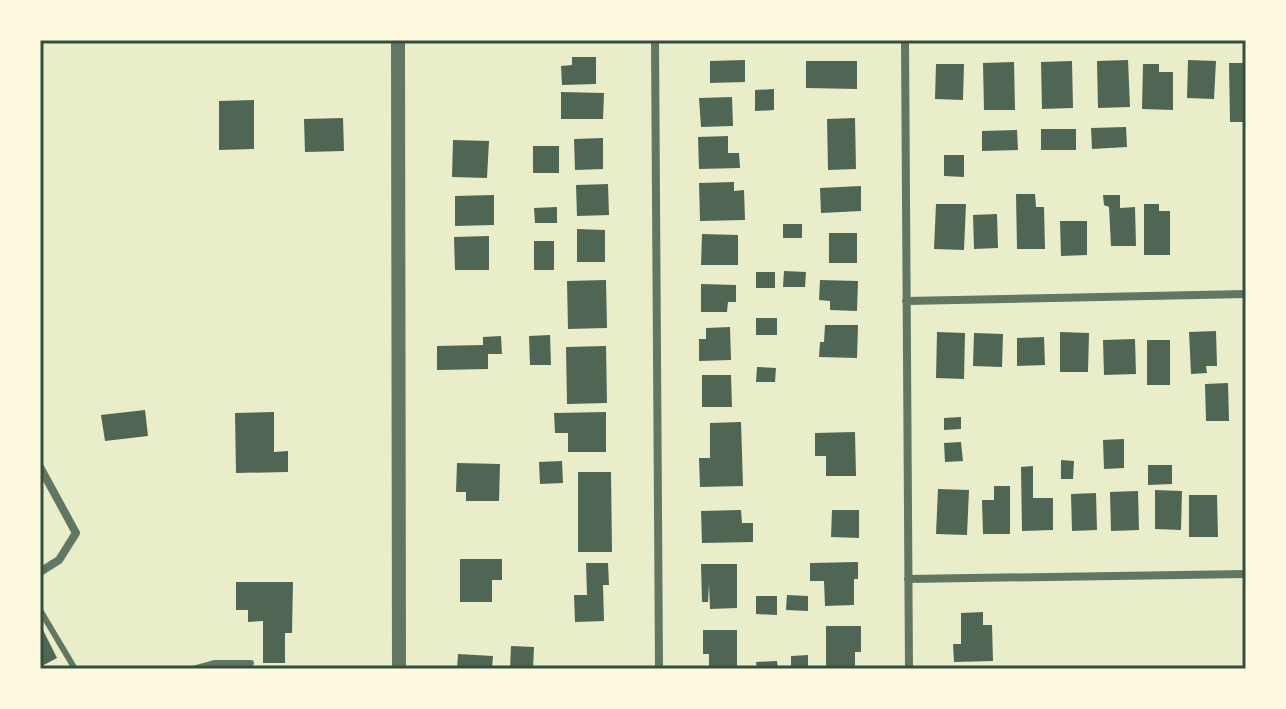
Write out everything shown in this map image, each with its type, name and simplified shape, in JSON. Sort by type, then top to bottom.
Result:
[{"type":"street","points":[[398,40],[399,669]]},
{"type":"street","points":[[655,40],[659,669]]},
{"type":"street","points":[[905,40],[909,669]]},
{"type":"street","points":[[906,301],[1246,294]]},
{"type":"street","points":[[40,467],[76,533],[59,560],[40,572]]},
{"type":"street","points":[[908,579],[1246,574]]},
{"type":"lane","points":[[40,610],[75,669]]},
{"type":"lane","points":[[193,669],[215,663],[251,663]]},
{"type":"building","points":[[572,57],[596,57],[596,84],[562,85],[561,66],[572,65]]},
{"type":"building","points":[[745,60],[745,82],[710,83],[710,61]]},
{"type":"building","points":[[1128,60],[1130,107],[1098,108],[1097,61]]},
{"type":"building","points":[[1188,60],[1216,61],[1214,99],[1187,98]]},
{"type":"building","points":[[806,61],[857,61],[857,89],[806,88]]},
{"type":"building","points":[[1072,61],[1073,108],[1042,109],[1041,62]]},
{"type":"building","points":[[1014,62],[1015,110],[984,110],[983,63]]},
{"type":"building","points":[[1229,63],[1246,63],[1246,122],[1230,122]]},
{"type":"building","points":[[936,64],[964,64],[963,100],[935,99]]},
{"type":"building","points":[[1143,64],[1159,64],[1159,72],[1173,72],[1173,110],[1142,109]]},
{"type":"building","points":[[774,89],[774,110],[755,111],[755,90]]},
{"type":"building","points":[[561,92],[604,93],[603,119],[561,119]]},
{"type":"building","points":[[732,97],[733,126],[701,127],[699,98]]},
{"type":"building","points":[[254,100],[254,149],[219,150],[219,101]]},
{"type":"building","points":[[343,118],[344,151],[305,152],[304,119]]},
{"type":"building","points":[[855,118],[856,169],[828,170],[827,119]]},
{"type":"building","points":[[1126,127],[1127,147],[1092,149],[1091,128]]},
{"type":"building","points":[[1041,129],[1076,129],[1076,150],[1041,150]]},
{"type":"building","points":[[1017,130],[1018,150],[982,151],[982,131]]},
{"type":"building","points":[[728,136],[728,153],[739,153],[740,168],[699,169],[698,137]]},
{"type":"building","points":[[603,138],[603,169],[575,170],[574,139]]},
{"type":"building","points":[[453,140],[489,141],[487,178],[452,177]]},
{"type":"building","points":[[533,146],[559,146],[559,173],[533,173]]},
{"type":"building","points":[[944,155],[964,155],[964,177],[944,176]]},
{"type":"building","points":[[734,182],[734,191],[744,190],[745,220],[700,221],[699,183]]},
{"type":"building","points":[[608,184],[609,215],[577,216],[576,185]]},
{"type":"building","points":[[861,186],[861,211],[821,213],[820,188]]},
{"type":"building","points":[[1016,194],[1035,194],[1036,207],[1044,207],[1045,249],[1017,249]]},
{"type":"building","points":[[494,195],[494,225],[455,226],[455,196]]},
{"type":"building","points":[[1103,195],[1120,195],[1120,208],[1135,207],[1136,246],[1111,246],[1109,207],[1104,205]]},
{"type":"building","points":[[936,204],[966,204],[964,250],[934,249]]},
{"type":"building","points":[[1144,204],[1159,204],[1159,211],[1170,211],[1170,255],[1144,255]]},
{"type":"building","points":[[557,207],[557,223],[535,223],[534,208]]},
{"type":"building","points":[[997,214],[998,248],[974,249],[973,215]]},
{"type":"building","points":[[1060,221],[1087,221],[1087,255],[1061,256]]},
{"type":"building","points":[[783,224],[802,224],[802,238],[783,238]]},
{"type":"building","points":[[577,229],[605,230],[605,262],[577,262]]},
{"type":"building","points":[[829,233],[857,233],[857,263],[829,263]]},
{"type":"building","points":[[702,234],[738,235],[738,265],[701,265]]},
{"type":"building","points":[[489,236],[489,270],[455,270],[454,237]]},
{"type":"building","points":[[534,241],[554,241],[554,270],[534,270]]},
{"type":"building","points":[[784,271],[806,272],[805,287],[783,287]]},
{"type":"building","points":[[756,272],[775,272],[775,288],[756,288]]},
{"type":"building","points":[[606,280],[607,328],[568,329],[567,281]]},
{"type":"building","points":[[820,280],[858,281],[857,311],[830,310],[830,301],[819,300]]},
{"type":"building","points":[[701,284],[736,285],[736,302],[728,302],[727,312],[701,312]]},
{"type":"building","points":[[756,318],[777,318],[777,335],[756,335]]},
{"type":"building","points":[[825,325],[858,325],[857,358],[819,357]]},
{"type":"building","points":[[730,327],[731,360],[699,361],[699,339],[706,339],[706,328]]},
{"type":"building","points":[[1216,331],[1217,366],[1206,366],[1207,373],[1191,374],[1189,332]]},
{"type":"building","points":[[937,332],[965,333],[964,379],[936,378]]},
{"type":"building","points":[[1060,332],[1089,333],[1088,372],[1060,372]]},
{"type":"building","points":[[974,333],[1003,334],[1002,367],[973,366]]},
{"type":"building","points":[[550,335],[551,365],[530,365],[529,336]]},
{"type":"building","points":[[501,336],[502,354],[488,354],[488,369],[437,370],[437,346],[483,345],[483,337]]},
{"type":"building","points":[[1044,337],[1045,365],[1017,366],[1017,338]]},
{"type":"building","points":[[1135,339],[1136,374],[1104,375],[1103,340]]},
{"type":"building","points":[[1147,340],[1170,340],[1170,385],[1147,385]]},
{"type":"building","points":[[606,346],[607,403],[567,404],[566,347]]},
{"type":"building","points":[[757,367],[776,368],[775,382],[756,382]]},
{"type":"building","points":[[702,375],[731,375],[732,407],[702,407]]},
{"type":"building","points":[[1228,383],[1229,421],[1206,421],[1205,384]]},
{"type":"building","points":[[145,410],[148,436],[105,441],[101,415]]},
{"type":"building","points":[[274,412],[274,452],[288,451],[288,472],[236,473],[235,413]]},
{"type":"building","points":[[606,412],[606,452],[568,452],[568,433],[555,433],[554,413]]},
{"type":"building","points":[[961,417],[961,429],[944,430],[944,418]]},
{"type":"building","points":[[741,422],[743,486],[700,487],[699,458],[710,458],[710,423]]},
{"type":"building","points":[[855,432],[856,476],[826,476],[826,456],[815,456],[815,433]]},
{"type":"building","points":[[1124,439],[1124,468],[1104,469],[1103,440]]},
{"type":"building","points":[[961,442],[963,461],[945,462],[944,443]]},
{"type":"building","points":[[1061,460],[1074,461],[1073,479],[1061,479]]},
{"type":"building","points":[[562,461],[563,483],[540,484],[539,462]]},
{"type":"building","points":[[457,463],[500,464],[499,501],[466,501],[466,492],[456,492]]},
{"type":"building","points":[[1148,465],[1172,465],[1172,484],[1148,485]]},
{"type":"building","points":[[1033,466],[1033,498],[1053,498],[1053,530],[1022,531],[1021,467]]},
{"type":"building","points":[[578,472],[611,472],[612,552],[578,552]]},
{"type":"building","points":[[994,486],[1010,486],[1010,534],[983,534],[982,500],[994,500]]},
{"type":"building","points":[[938,489],[969,490],[967,535],[936,534]]},
{"type":"building","points":[[1155,490],[1182,491],[1181,530],[1155,529]]},
{"type":"building","points":[[1138,491],[1139,530],[1111,531],[1110,492]]},
{"type":"building","points":[[1096,493],[1097,530],[1072,531],[1071,494]]},
{"type":"building","points":[[1189,495],[1217,495],[1218,537],[1189,537]]},
{"type":"building","points":[[741,510],[742,523],[753,523],[753,542],[702,543],[701,511]]},
{"type":"building","points":[[832,510],[859,510],[859,538],[831,537]]},
{"type":"building","points":[[460,559],[502,559],[502,580],[492,580],[492,602],[460,602]]},
{"type":"building","points":[[858,562],[858,579],[854,579],[854,605],[825,606],[824,581],[810,581],[810,563]]},
{"type":"building","points":[[586,563],[608,563],[609,585],[603,585],[604,621],[575,622],[574,595],[587,595]]},
{"type":"building","points":[[701,564],[737,564],[737,608],[710,609],[709,584],[708,602],[702,602]]},
{"type":"building","points":[[236,582],[293,582],[292,633],[285,633],[285,663],[263,663],[263,621],[248,622],[248,610],[236,610]]},
{"type":"building","points":[[787,595],[808,596],[808,611],[786,610]]},
{"type":"building","points":[[756,596],[777,596],[777,615],[756,614]]},
{"type":"building","points":[[983,612],[983,625],[992,625],[993,661],[954,662],[953,644],[961,644],[961,613]]},
{"type":"building","points":[[40,624],[57,658],[40,667]]},
{"type":"building","points":[[826,626],[861,626],[861,652],[855,652],[855,669],[826,669]]},
{"type":"building","points":[[703,630],[737,630],[737,669],[709,669],[709,654],[703,654]]},
{"type":"building","points":[[511,646],[534,647],[533,669],[510,669]]},
{"type":"building","points":[[458,654],[493,656],[492,669],[457,669]]},
{"type":"building","points":[[808,655],[808,669],[791,669],[791,656]]},
{"type":"building","points":[[777,661],[778,669],[757,669],[756,662]]}]
